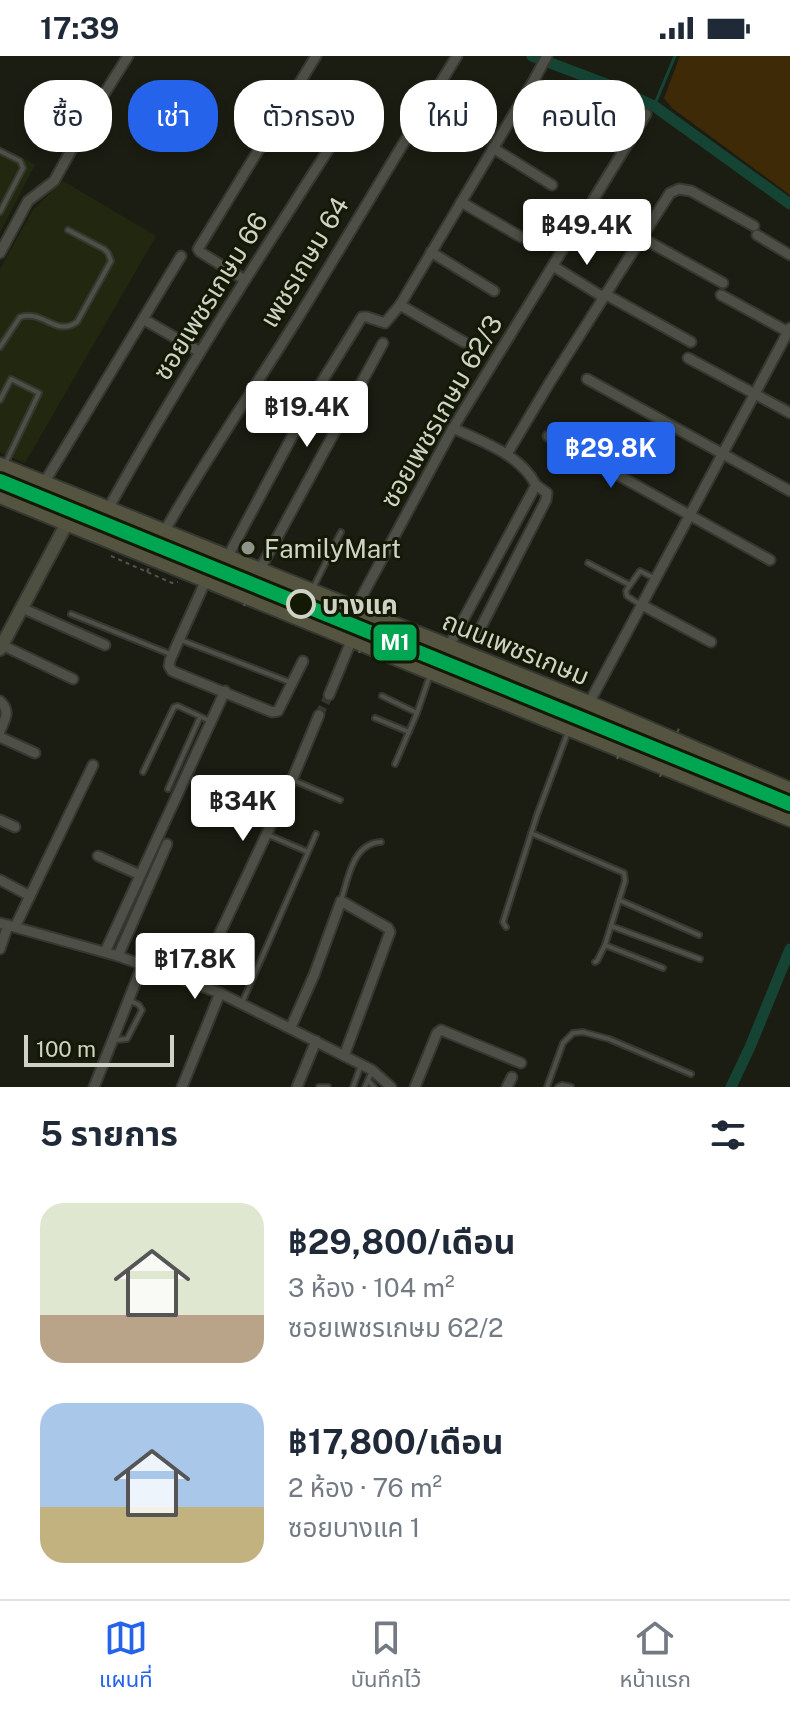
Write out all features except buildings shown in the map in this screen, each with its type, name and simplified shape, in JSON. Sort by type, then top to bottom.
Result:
[{"type":"main road","name":"ถนนเพชรเกษม","points":[[2,466],[589,703],[790,790]]},
{"type":"main road","points":[[1,647],[67,523],[62,498],[44,483]]},
{"type":"main road","name":"ถนนเพชรเกษม","points":[[0,496],[206,580],[355,646],[431,672],[790,819]]},
{"type":"street","points":[[0,253],[28,201],[54,181],[128,56]]},
{"type":"street","points":[[245,280],[198,249],[316,56]]},
{"type":"street","name":"เพชรเกษม 64","points":[[164,532],[457,56]]},
{"type":"street","points":[[534,80],[547,56]]},
{"type":"street","name":"ซอยเพชรเกษม 62/3","points":[[355,609],[453,428],[646,114]]},
{"type":"street","points":[[497,142],[513,116]]},
{"type":"street","points":[[497,151],[552,185]]},
{"type":"street","name":"ซอยเพชรเกษม 66","points":[[108,509],[200,352],[327,152]]},
{"type":"street","points":[[227,558],[318,388],[362,317],[385,323],[400,305],[491,152]]},
{"type":"street","points":[[507,454],[670,193],[679,189],[691,191],[756,230],[790,255]]},
{"type":"street","points":[[461,202],[521,237]]},
{"type":"street","points":[[642,238],[723,283]]},
{"type":"street","points":[[431,252],[494,291]]},
{"type":"street","points":[[44,483],[181,256]]},
{"type":"street","points":[[553,266],[691,342]]},
{"type":"street","points":[[589,703],[789,331],[721,295]]},
{"type":"street","points":[[400,305],[464,342]]},
{"type":"street","points":[[143,319],[200,352]]},
{"type":"street","points":[[260,569],[383,343]]},
{"type":"street","points":[[688,358],[790,413]]},
{"type":"street","points":[[587,379],[790,491]]},
{"type":"street","points":[[453,428],[507,454],[530,473],[536,485],[548,495],[476,637]]},
{"type":"street","points":[[548,436],[770,560]]},
{"type":"street","points":[[449,646],[536,485]]},
{"type":"street","points":[[522,512],[537,518]]},
{"type":"street","points":[[505,542],[520,550]]},
{"type":"street","points":[[206,580],[172,654],[169,666],[172,671],[268,711],[278,711],[303,661]]},
{"type":"street","points":[[642,605],[711,642]]},
{"type":"street","points":[[22,608],[105,645]]},
{"type":"street","points":[[329,695],[355,646]]},
{"type":"street","points":[[1,647],[73,679]]},
{"type":"street","points":[[105,952],[225,691]]},
{"type":"street","points":[[0,701],[6,707],[7,714],[0,731]]},
{"type":"street","points":[[196,984],[292,780],[319,715]]},
{"type":"street","points":[[0,737],[35,753]]},
{"type":"street","points":[[0,949],[8,925],[30,896],[93,765]]},
{"type":"street","points":[[0,820],[15,827]]},
{"type":"street","points":[[118,956],[167,844]]},
{"type":"street","points":[[98,856],[140,875]]},
{"type":"street","points":[[0,880],[30,896]]},
{"type":"street","points":[[291,1027],[341,901],[390,932],[344,1056]]},
{"type":"street","points":[[8,925],[118,956],[220,993],[361,1065],[370,1075],[391,1087]]},
{"type":"street","points":[[94,1087],[142,966]]},
{"type":"street","points":[[182,1087],[220,993]]},
{"type":"street","points":[[415,1087],[441,1030],[521,1063]]},
{"type":"street","points":[[297,1087],[316,1041]]},
{"type":"street","points":[[507,1087],[512,1077]]},
{"type":"lane","points":[[0,151],[20,161],[23,168],[0,212]]},
{"type":"lane","points":[[0,347],[20,317],[35,315],[62,328],[77,322],[111,261],[104,249],[68,230]]},
{"type":"lane","points":[[0,400],[11,379],[39,393],[2,466]]},
{"type":"lane","points":[[311,592],[341,532]]},
{"type":"lane","points":[[588,563],[630,585]]},
{"type":"lane","points":[[642,605],[627,596],[626,591],[640,571],[656,579]]},
{"type":"lane","points":[[71,614],[172,654]]},
{"type":"lane","points":[[179,639],[292,683]]},
{"type":"lane","points":[[395,764],[431,672]]},
{"type":"lane","points":[[382,696],[417,713]]},
{"type":"lane","points":[[143,772],[174,707],[212,722]]},
{"type":"lane","points":[[168,789],[200,717]]},
{"type":"lane","points":[[375,718],[409,732]]},
{"type":"lane","points":[[506,927],[503,922],[531,833],[569,729]]},
{"type":"lane","points":[[292,780],[340,800]]},
{"type":"lane","points":[[531,833],[624,873],[625,881],[605,945],[595,962]]},
{"type":"lane","points":[[266,834],[308,852]]},
{"type":"lane","points":[[242,1003],[316,834]]},
{"type":"lane","points":[[341,901],[355,858],[363,847],[381,842]]},
{"type":"lane","points":[[619,900],[699,935]]},
{"type":"lane","points":[[611,926],[700,959]]},
{"type":"lane","points":[[605,945],[663,968]]},
{"type":"lane","points":[[113,1040],[127,1039],[142,1010],[139,1005],[129,1001]]},
{"type":"lane","points":[[547,1087],[563,1043],[573,1033],[583,1032],[609,1039],[691,1074]]},
{"type":"lane","points":[[353,1087],[361,1065]]},
{"type":"lane","points":[[365,1087],[370,1075]]},
{"type":"lane","points":[[370,1075],[374,1087]]},
{"type":"lane","points":[[319,1087],[328,1087]]},
{"type":"lane","points":[[558,1087],[571,1087]]},
{"type":"path","points":[[147,572],[160,542],[260,569],[244,606]]},
{"type":"path","points":[[110,557],[172,583],[179,581]]},
{"type":"path","points":[[355,646],[375,612]]},
{"type":"path","points":[[617,759],[635,717]]},
{"type":"path","points":[[660,777],[679,728]]},
{"type":"shaded area","points":[[680,56],[790,56],[790,195],[672,108],[664,98]]},
{"type":"shaded area","points":[[0,146],[35,165],[0,232]]},
{"type":"shaded area","points":[[63,181],[156,236],[25,463],[0,452],[0,269],[33,210]]},
{"type":"waterway","points":[[532,56],[654,106],[790,204]]},
{"type":"waterway","points":[[654,106],[675,56]]},
{"type":"waterway","points":[[731,1087],[790,949]]},
{"type":"tunnel","points":[[319,715],[329,695]]},
{"type":"transit line","name":"M1","points":[[0,481],[790,804]]},
{"type":"place","name":"FamilyMart","points":[[248,548]]},
{"type":"place","name":"บางแค","points":[[301,604]]}]
